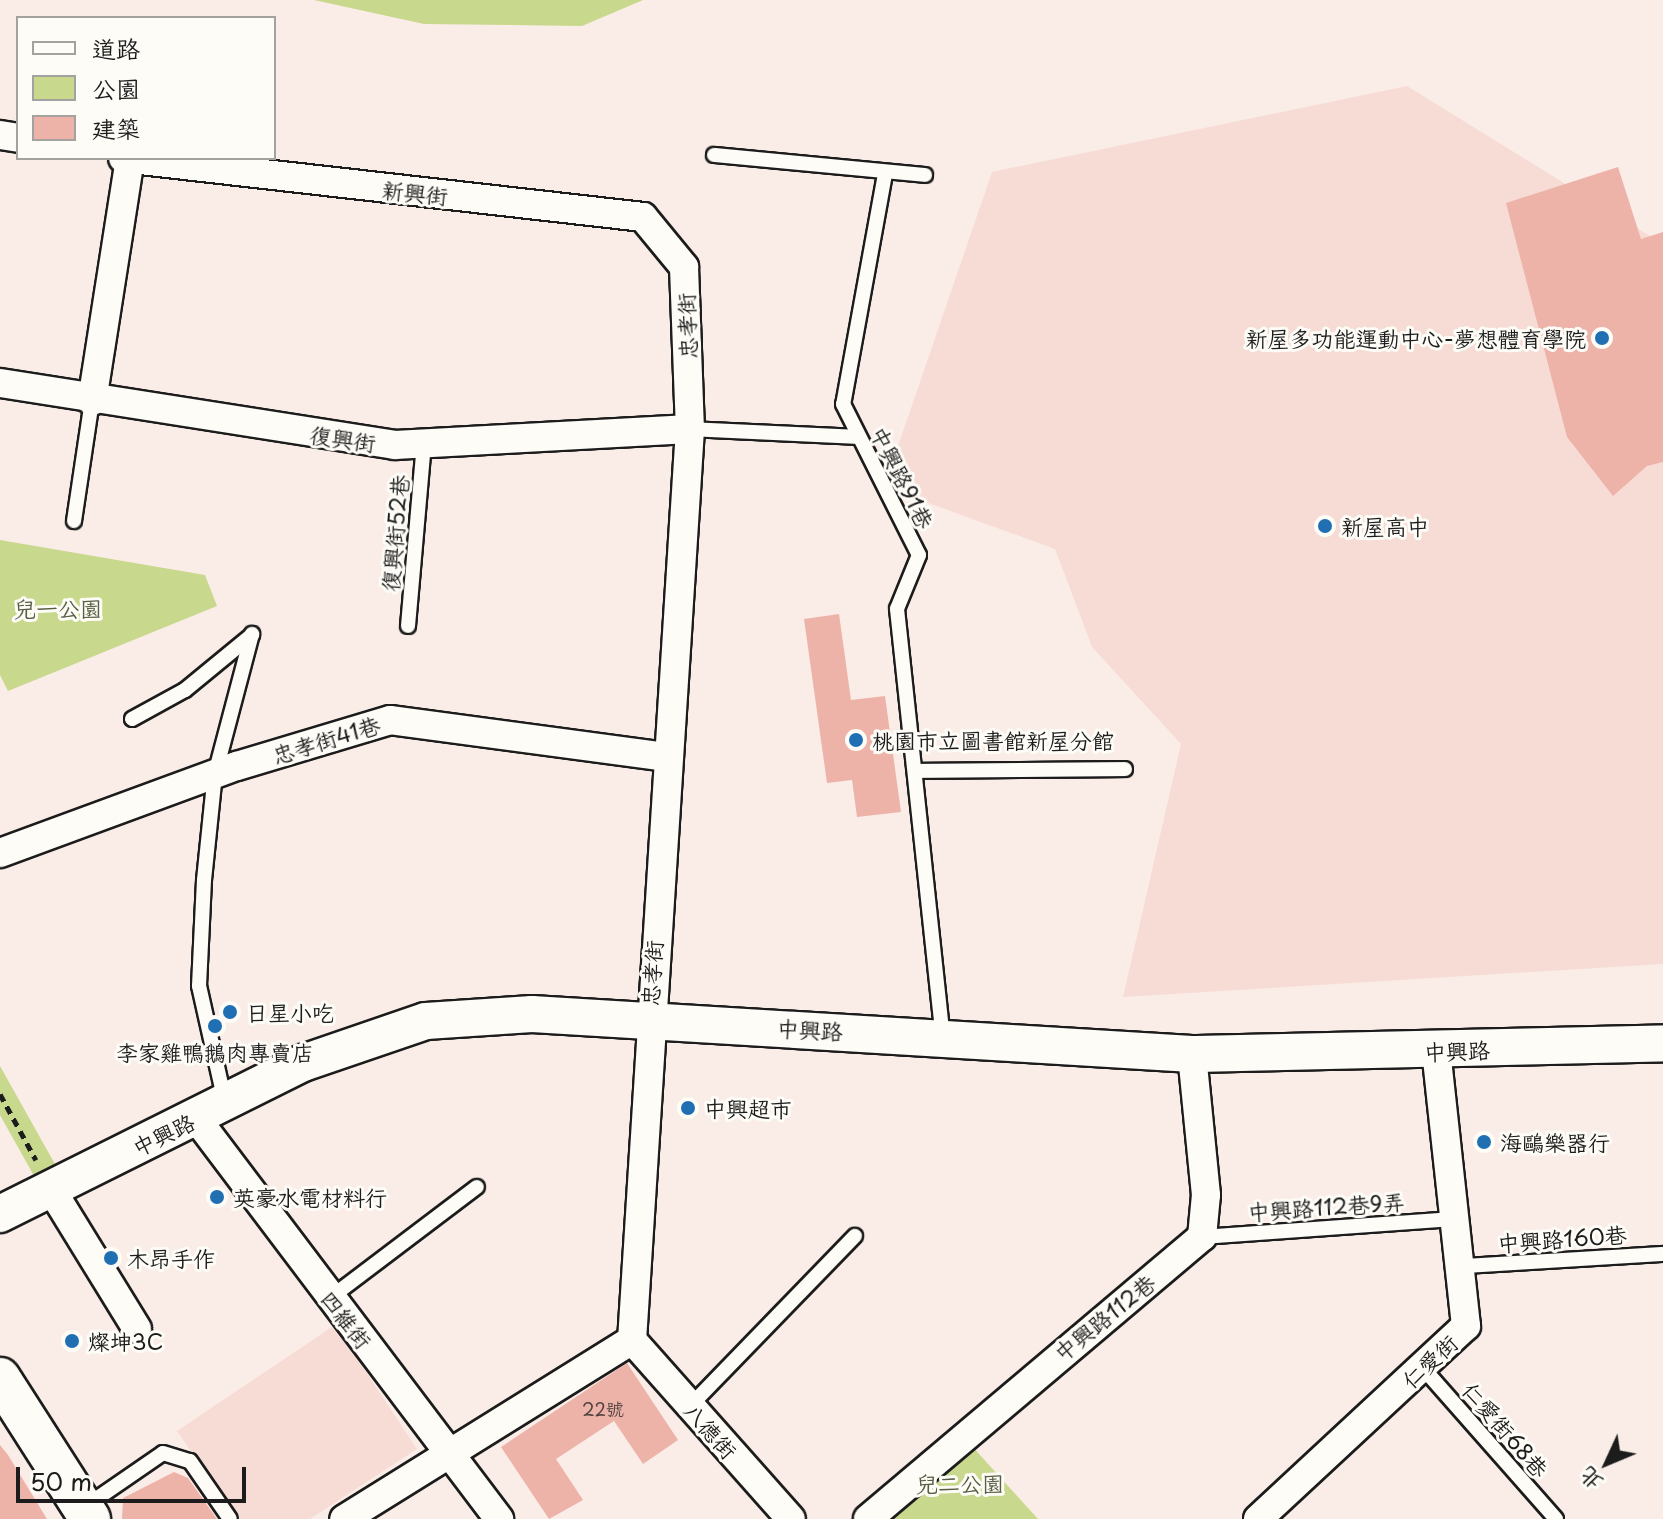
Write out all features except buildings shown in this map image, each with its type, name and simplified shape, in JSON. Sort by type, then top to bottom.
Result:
[{"type":"main road","points":[[0,1378],[86,1514]]},
{"type":"street","points":[[92,401],[126,160]]},
{"type":"street","name":"新興街","points":[[135,160],[643,217],[684,267]]},
{"type":"street","name":"忠孝街","points":[[632,1340],[647,1023],[690,429],[684,267]]},
{"type":"street","name":"復興街","points":[[0,383],[92,401],[395,445],[690,429]]},
{"type":"street","name":"忠孝街41巷","points":[[0,853],[215,774],[390,720],[666,757]]},
{"type":"street","name":"中興路","points":[[0,1214],[316,1057],[426,1021],[532,1014],[1192,1054],[1436,1051],[1663,1043]]},
{"type":"street","name":"仁愛街","points":[[1258,1519],[1466,1326],[1464,1266],[1453,1219],[1436,1051]]},
{"type":"street","points":[[1192,1054],[1206,1195],[1202,1237]]},
{"type":"street","name":"四維街","points":[[210,1110],[330,1298],[499,1519]]},
{"type":"street","points":[[51,1189],[137,1329]]},
{"type":"street","name":"中興路112巷","points":[[868,1519],[1202,1237]]},
{"type":"street","points":[[344,1519],[632,1340]]},
{"type":"street","name":"八德街","points":[[632,1340],[791,1519]]},
{"type":"lane","points":[[714,155],[885,174],[925,175]]},
{"type":"lane","name":"中興路91巷","points":[[885,174],[843,404],[919,555],[897,609],[943,1037]]},
{"type":"lane","points":[[74,521],[92,401]]},
{"type":"lane","points":[[690,429],[858,437]]},
{"type":"lane","name":"復興街52巷","points":[[408,626],[424,444]]},
{"type":"lane","points":[[132,719],[185,690],[252,634],[215,774],[199,986],[210,1110]]},
{"type":"lane","points":[[915,771],[1125,769]]},
{"type":"lane","points":[[330,1298],[477,1187]]},
{"type":"lane","name":"中興路112巷9弄","points":[[1202,1237],[1453,1219]]},
{"type":"lane","points":[[690,1406],[855,1236]]},
{"type":"lane","name":"中興路160巷","points":[[1464,1266],[1663,1254]]},
{"type":"lane","name":"仁愛街68巷","points":[[1423,1368],[1556,1519]]},
{"type":"lane","points":[[86,1514],[163,1453],[190,1461],[230,1519]]},
{"type":"path","points":[[0,1094],[51,1189]]},
{"type":"shaded area","name":"新屋高中","points":[[1407,86],[1663,244],[1663,964],[1123,997],[1181,744],[1092,647],[1055,549],[884,487],[992,172]]},
{"type":"shaded area","points":[[335,1325],[417,1449],[310,1519],[238,1519],[177,1431]]},
{"type":"green space","points":[[314,0],[643,0],[582,26],[424,24]]},
{"type":"green space","name":"兒一公園","points":[[0,540],[205,575],[217,606],[8,691],[0,675]]},
{"type":"green space","points":[[0,1066],[65,1182],[43,1192],[0,1115]]},
{"type":"green space","name":"兒二公園","points":[[961,1434],[1038,1519],[868,1519]]},
{"type":"place","name":"新屋多功能運動中心-夢想體育學院","points":[[1602,338]]},
{"type":"place","name":"新屋高中","points":[[1325,526]]},
{"type":"place","name":"桃園市立圖書館新屋分館","points":[[856,740]]},
{"type":"place","name":"日星小吃","points":[[230,1012]]},
{"type":"place","name":"李家雞鴨鵝肉專賣店","points":[[215,1026]]},
{"type":"place","name":"中興超市","points":[[688,1108]]},
{"type":"place","name":"海鷗樂器行","points":[[1484,1142]]},
{"type":"place","name":"英豪水電材料行","points":[[217,1197]]},
{"type":"place","name":"木昂手作","points":[[111,1258]]},
{"type":"place","name":"燦坤3C","points":[[72,1341]]}]
